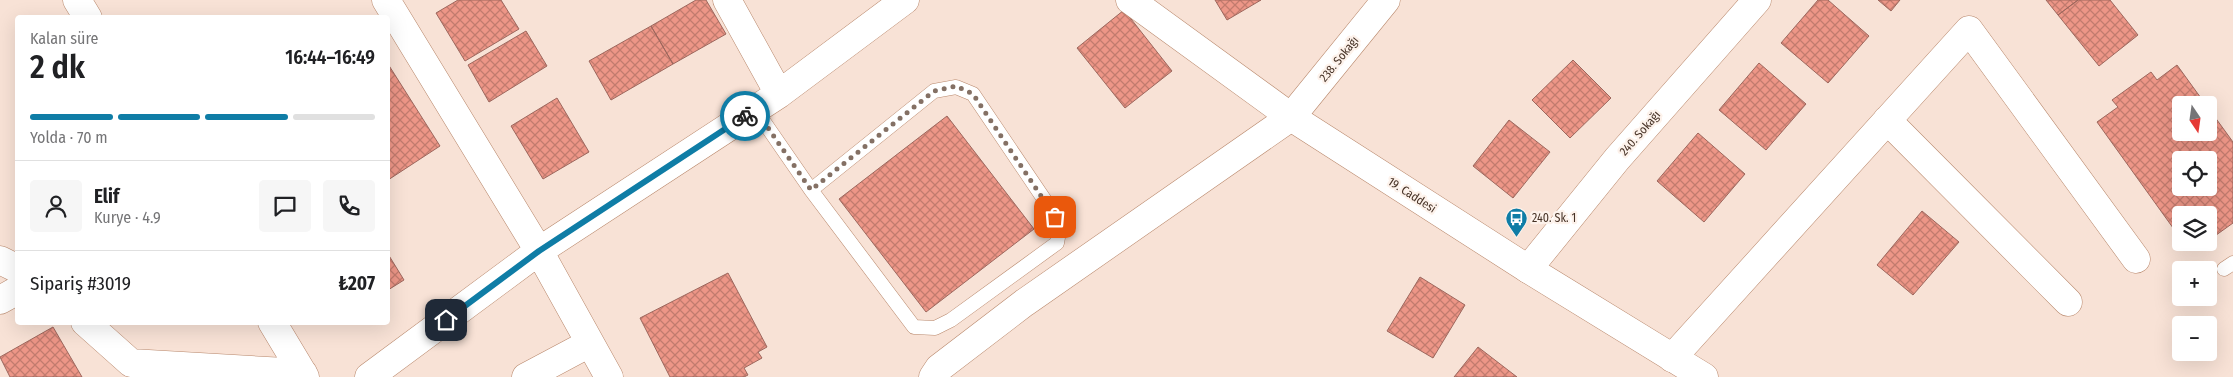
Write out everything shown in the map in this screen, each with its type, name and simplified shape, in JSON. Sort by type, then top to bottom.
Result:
[{"type":"street","points":[[77,0],[86,15]]},
{"type":"street","points":[[386,0],[539,251],[609,377]]},
{"type":"street","points":[[726,0],[779,94]]},
{"type":"street","points":[[368,377],[539,251],[779,94],[904,0]]},
{"type":"street","name":"19. Caddesi","points":[[1130,0],[1291,117],[1528,269],[1704,377]]},
{"type":"street","name":"238. Sokağı","points":[[933,377],[939,368],[1024,303],[1291,117],[1386,0]]},
{"type":"street","name":"240. Sokağı","points":[[1528,269],[1617,159],[1757,0]]},
{"type":"street","points":[[1672,358],[1969,30],[2136,259]]},
{"type":"street","points":[[1887,120],[2068,302]]},
{"type":"street","points":[[0,260],[15,268]]},
{"type":"street","points":[[0,300],[15,292]]},
{"type":"street","points":[[88,325],[131,363],[304,375]]},
{"type":"street","points":[[274,325],[304,375]]},
{"type":"street","points":[[526,377],[590,343]]},
{"type":"lane","points":[[755,109],[811,190],[914,327],[935,328],[951,320],[1057,243],[1060,226],[1050,208],[973,94],[956,86],[934,91],[811,190]]},
{"type":"building","points":[[458,0],[501,0],[519,29],[465,61],[436,13]]},
{"type":"building","points":[[696,0],[706,0],[726,34],[673,64],[651,26]]},
{"type":"building","points":[[1215,0],[1261,0],[1227,20]]},
{"type":"building","points":[[1818,0],[1828,0],[1869,36],[1828,83],[1781,43]]},
{"type":"building","points":[[1878,0],[1900,0],[1891,11]]},
{"type":"building","points":[[2046,0],[2078,0],[2058,15]]},
{"type":"building","points":[[2078,0],[2110,0],[2138,35],[2099,66],[2058,15]]},
{"type":"building","points":[[1124,10],[1172,71],[1125,108],[1077,48]]},
{"type":"building","points":[[651,26],[673,64],[611,100],[589,61]]},
{"type":"building","points":[[526,31],[547,66],[489,102],[468,65]]},
{"type":"building","points":[[1573,60],[1611,98],[1570,138],[1532,100]]},
{"type":"building","points":[[1759,63],[1806,104],[1766,150],[1719,110]]},
{"type":"building","points":[[2177,65],[2199,96],[2172,96],[2172,141],[2218,141],[2218,121],[2233,142],[2233,223],[2217,234],[2217,206],[2172,206],[2172,226],[2097,122],[2118,107],[2112,100],[2151,72],[2157,80]]},
{"type":"building","points":[[390,67],[440,146],[390,179]]},
{"type":"building","points":[[557,98],[589,152],[543,179],[511,126]]},
{"type":"building","points":[[947,116],[1034,229],[926,312],[839,199]]},
{"type":"building","points":[[1509,120],[1550,152],[1513,198],[1473,166]]},
{"type":"building","points":[[1698,133],[1745,174],[1704,222],[1657,181]]},
{"type":"building","points":[[1922,211],[1959,242],[1913,295],[1877,265]]},
{"type":"building","points":[[390,257],[404,280],[390,289]]},
{"type":"building","points":[[728,273],[767,347],[758,352],[762,358],[744,368],[748,375],[744,377],[670,377],[640,318]]},
{"type":"building","points":[[1420,277],[1465,305],[1433,358],[1387,331]]},
{"type":"building","points":[[53,327],[82,377],[10,377],[0,357]]},
{"type":"building","points":[[1478,347],[1517,377],[1454,377]]},
{"type":"way so far","points":[[745,116],[755,109],[811,190],[934,91],[956,86],[973,94],[1055,217]]},
{"type":"place","name":"240. Sk. 1","points":[[1516,237]]},
{"type":"route","points":[[446,320],[539,251],[745,116]]}]
